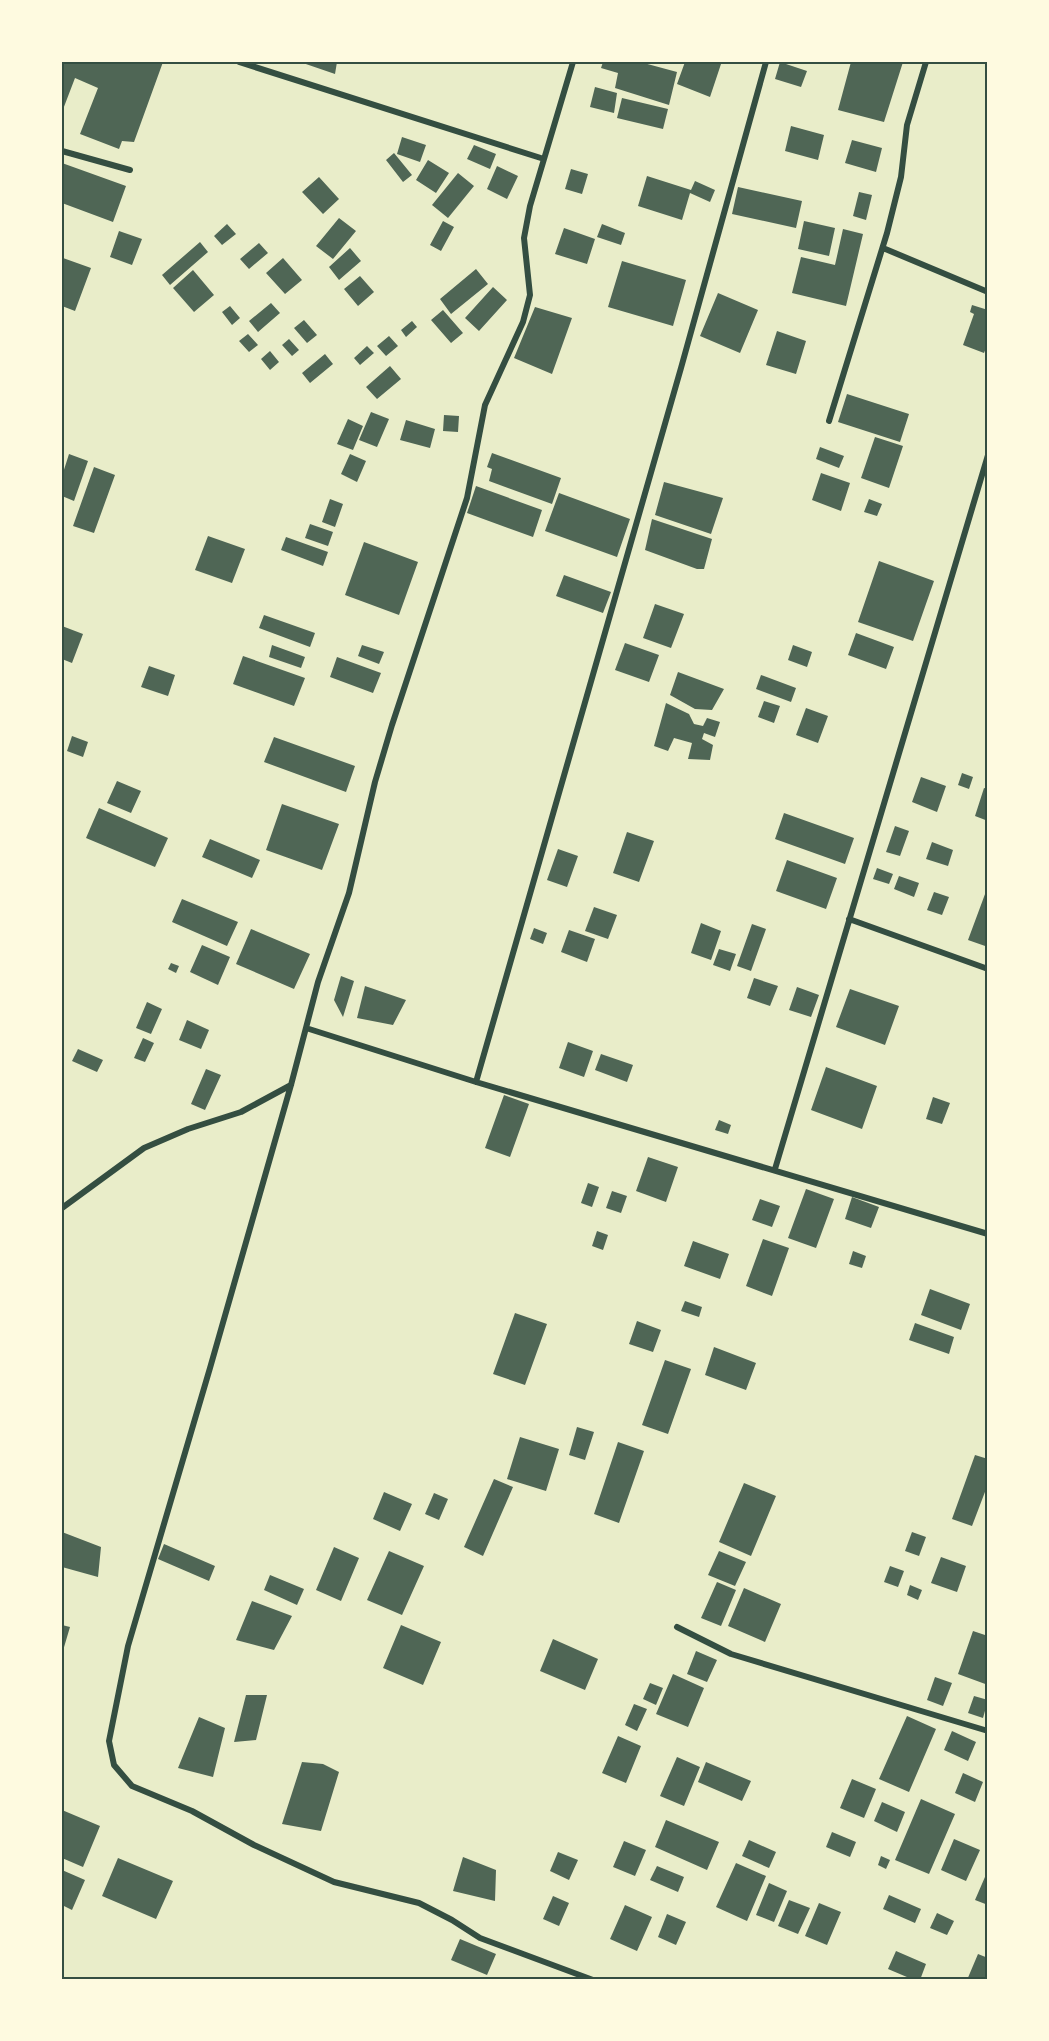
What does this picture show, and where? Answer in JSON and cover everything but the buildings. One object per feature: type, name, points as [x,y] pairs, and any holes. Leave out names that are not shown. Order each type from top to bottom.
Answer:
[{"type":"street","points":[[239,62],[544,159]]},
{"type":"street","points":[[573,62],[530,206],[524,238],[530,295],[528,304],[523,322],[485,405],[467,498],[375,782],[349,893],[318,982],[291,1085],[128,1646],[109,1741],[114,1765],[132,1786],[192,1811],[254,1845],[334,1882],[419,1903],[480,1938],[593,1980]]},
{"type":"street","points":[[476,1082],[681,368],[766,62]]},
{"type":"street","points":[[829,421],[883,248],[902,177],[907,124],[926,62]]},
{"type":"street","points":[[62,150],[130,170]]},
{"type":"street","points":[[883,248],[987,292]]},
{"type":"street","points":[[775,1169],[987,455]]},
{"type":"street","points":[[849,919],[987,969]]},
{"type":"street","points":[[306,1028],[476,1082],[775,1169],[987,1234]]},
{"type":"street","points":[[62,1208],[144,1148],[188,1129],[241,1112],[291,1085]]},
{"type":"street","points":[[677,1627],[730,1654],[987,1731]]}]
